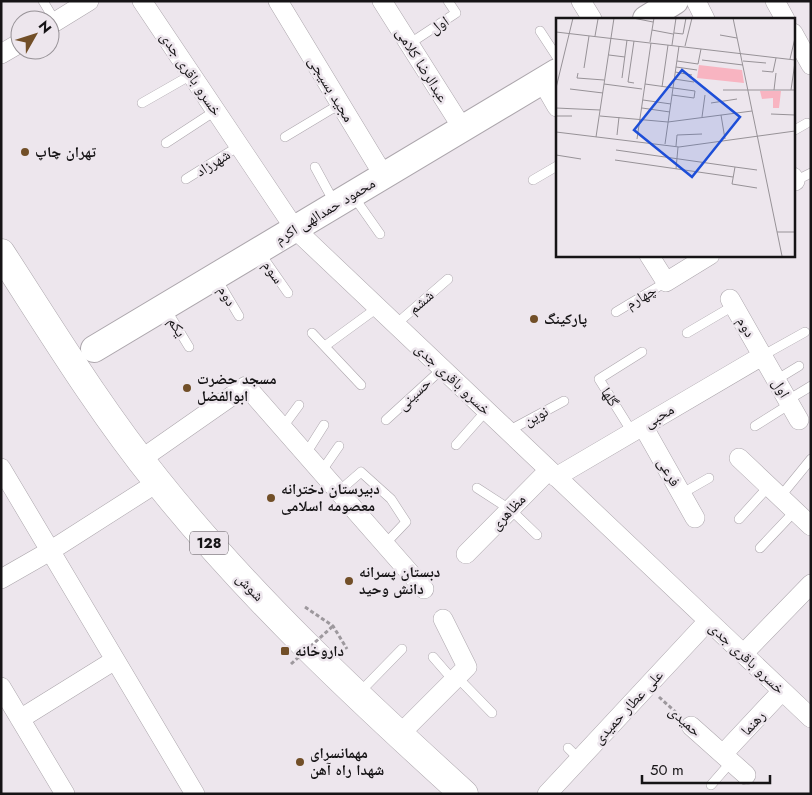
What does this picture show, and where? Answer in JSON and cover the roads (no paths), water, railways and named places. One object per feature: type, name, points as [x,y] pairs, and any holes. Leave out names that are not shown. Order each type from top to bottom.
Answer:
[{"type":"main road","name":"شوش","points":[[1,253],[71,364],[158,482],[250,588],[357,696],[464,794]]},
{"type":"street","points":[[60,19],[89,1]]},
{"type":"street","name":"خسرو باقری جدی","points":[[142,1],[294,229],[811,718]]},
{"type":"street","name":"مجید بسیجی","points":[[278,1],[384,176]]},
{"type":"street","name":"عبدالرضا کلامی","points":[[382,1],[463,129]]},
{"type":"street","points":[[648,18],[675,1]]},
{"type":"street","points":[[696,1],[704,18]]},
{"type":"street","points":[[775,1],[784,18]]},
{"type":"street","points":[[794,36],[811,65]]},
{"type":"street","points":[[549,77],[556,103]]},
{"type":"street","name":"محمود حمدالهی اکرم","points":[[94,350],[549,77]]},
{"type":"street","points":[[650,256],[666,282],[708,256]]},
{"type":"street","name":"دوم","points":[[732,302],[762,356]]},
{"type":"street","name":"اول","points":[[762,356],[792,408]]},
{"type":"street","name":"محبی","points":[[552,473],[637,429],[762,356]]},
{"type":"street","points":[[140,460],[246,386],[424,589]]},
{"type":"street","name":"فرعی","points":[[637,429],[695,518]]},
{"type":"street","points":[[739,458],[811,526]]},
{"type":"street","points":[[1,468],[195,794]]},
{"type":"street","name":"مظاهری","points":[[466,554],[552,473]]},
{"type":"street","points":[[1,579],[158,482]]},
{"type":"street","points":[[743,654],[811,584]]},
{"type":"street","points":[[399,735],[459,675],[443,618]]},
{"type":"street","name":"علی عطار حمیدی","points":[[547,794],[574,754],[647,686],[708,621]]},
{"type":"street","points":[[20,719],[115,660]]},
{"type":"street","points":[[1,687],[65,794]]},
{"type":"street","name":"رهنما","points":[[727,758],[782,691]]},
{"type":"street","name":"حمیدی","points":[[691,726],[746,775]]},
{"type":"lane","name":"اول","points":[[410,44],[456,13],[448,1]]},
{"type":"lane","points":[[540,31],[556,55]]},
{"type":"lane","points":[[142,103],[191,75]]},
{"type":"lane","points":[[285,137],[340,104]]},
{"type":"lane","points":[[166,143],[216,111]]},
{"type":"lane","points":[[794,130],[807,123]]},
{"type":"lane","name":"شهرزاد","points":[[186,179],[239,146]]},
{"type":"lane","points":[[315,166],[344,200],[380,234]]},
{"type":"lane","points":[[533,180],[556,167]]},
{"type":"lane","name":"سوم","points":[[259,251],[288,293]]},
{"type":"lane","name":"دوم","points":[[216,276],[239,316]]},
{"type":"lane","name":"ششم","points":[[395,325],[448,279]]},
{"type":"lane","name":"چهارم","points":[[616,312],[666,282]]},
{"type":"lane","points":[[687,333],[732,302]]},
{"type":"lane","name":"یکم","points":[[165,307],[189,347]]},
{"type":"lane","points":[[325,346],[377,308]]},
{"type":"lane","points":[[762,356],[805,332]]},
{"type":"lane","points":[[312,333],[361,385]]},
{"type":"lane","name":"گلها","points":[[637,429],[599,379],[642,352]]},
{"type":"lane","points":[[776,380],[799,366]]},
{"type":"lane","name":"حسینی","points":[[386,420],[442,369]]},
{"type":"lane","points":[[755,426],[792,408],[811,386]]},
{"type":"lane","name":"نوین","points":[[507,431],[564,401]]},
{"type":"lane","points":[[282,428],[299,405]]},
{"type":"lane","points":[[456,445],[486,411]]},
{"type":"lane","points":[[305,455],[324,425]]},
{"type":"lane","points":[[320,472],[339,446]]},
{"type":"lane","points":[[739,519],[811,459]]},
{"type":"lane","points":[[338,492],[361,472],[391,499],[406,522],[385,544]]},
{"type":"lane","points":[[681,494],[709,478]]},
{"type":"lane","points":[[477,488],[511,510],[537,535]]},
{"type":"lane","points":[[760,548],[795,511]]},
{"type":"lane","points":[[357,696],[402,649]]},
{"type":"lane","points":[[433,657],[459,675],[492,713]]},
{"type":"lane","points":[[711,785],[727,758]]},
{"type":"place","name":"تهران چاپ","points":[[25,152]]},
{"type":"place","name":"پارکینگ","points":[[534,319]]},
{"type":"place","name":"مسجد حضرت ابوالفضل","points":[[187,388]]},
{"type":"place","name":"دبیرستان دخترانه معصومه اسلامی","points":[[271,498]]},
{"type":"place","name":"دبستان پسرانه دانش وحید","points":[[349,581]]},
{"type":"place","name":"داروخانه","points":[[285,651]]},
{"type":"place","name":"مهمانسرای شهدا راه آهن","points":[[300,762]]}]
